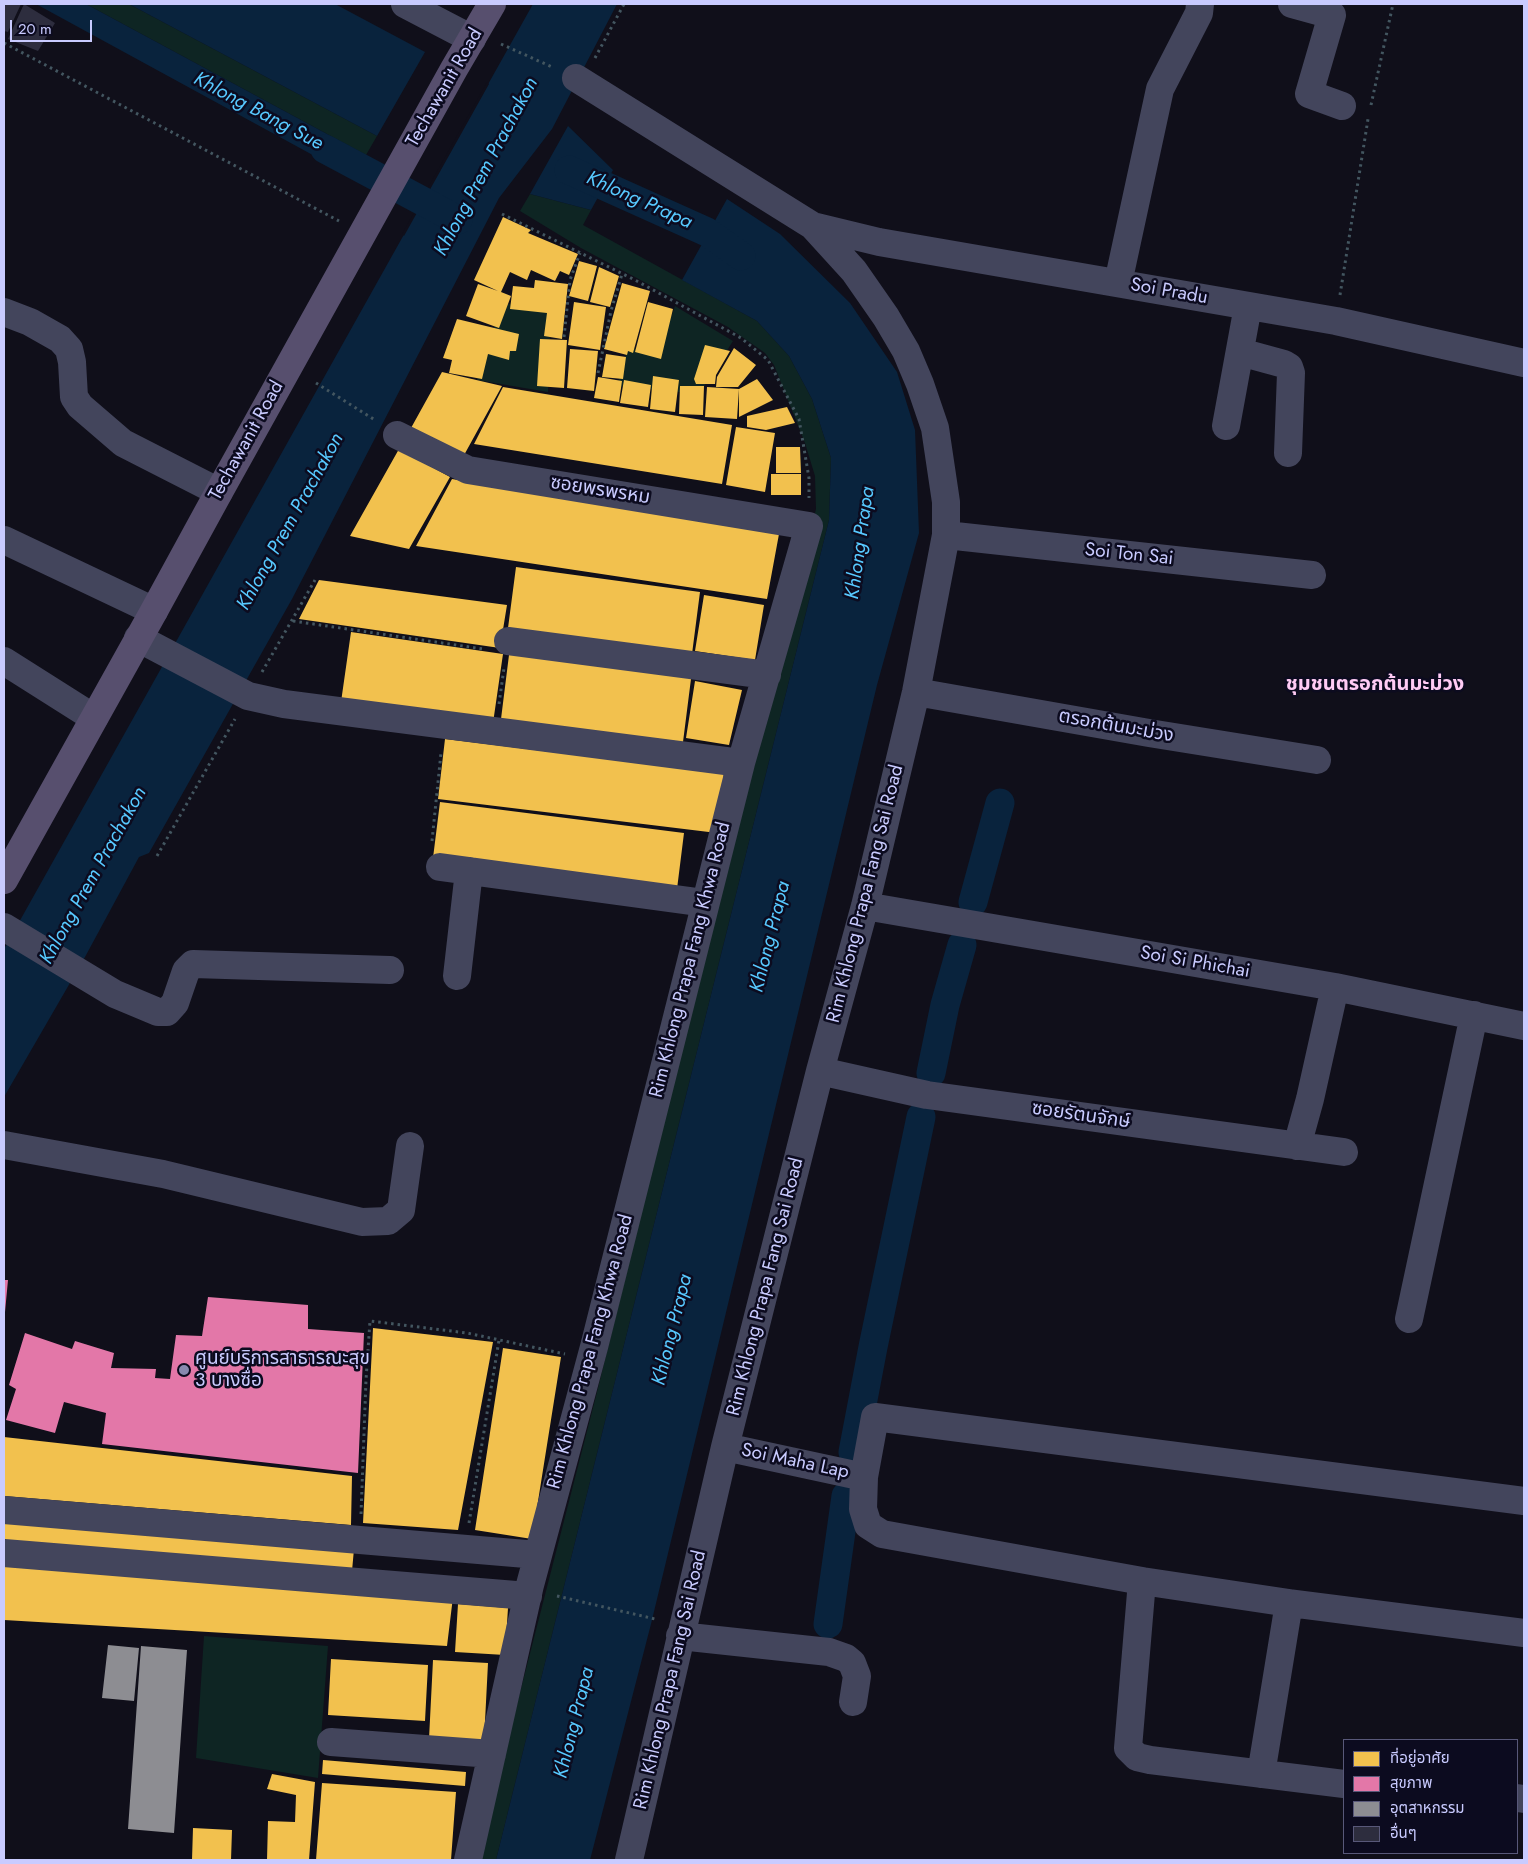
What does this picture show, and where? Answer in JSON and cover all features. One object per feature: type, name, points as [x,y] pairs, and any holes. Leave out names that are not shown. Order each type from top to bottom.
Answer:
[{"type":"main road","name":"Techawanit Road","points":[[4,877],[492,4]]},
{"type":"street","points":[[406,4],[472,39]]},
{"type":"street","points":[[1118,283],[1160,89],[1199,13],[1200,4]]},
{"type":"street","points":[[1292,4],[1332,15],[1309,94],[1342,106]]},
{"type":"street","name":"Rim Khlong Prapa Fang Sai Road","points":[[579,80],[813,226],[854,271],[886,317],[906,351],[920,384],[935,428],[946,502],[946,535],[916,692],[865,906],[820,1071],[725,1447],[629,1860]]},
{"type":"street","name":"Soi Pradu","points":[[813,226],[878,242],[1336,321],[1524,363]]},
{"type":"street","points":[[1226,426],[1248,306]]},
{"type":"street","points":[[4,312],[30,322],[60,339],[69,349],[72,362],[74,397],[80,406],[123,443],[218,492]]},
{"type":"street","points":[[1240,352],[1284,364],[1290,370],[1288,453]]},
{"type":"street","name":"ซอยพรพรหม","points":[[387,428],[468,470],[809,526]]},
{"type":"street","name":"Rim Khlong Prapa Fang Khwa Road","points":[[468,1860],[538,1555],[590,1360],[741,764],[809,526]]},
{"type":"street","name":"Soi Ton Sai","points":[[946,535],[1312,575]]},
{"type":"street","points":[[4,540],[154,611]]},
{"type":"street","points":[[138,638],[244,694],[284,704],[741,764]]},
{"type":"street","points":[[507,646],[767,674]]},
{"type":"street","points":[[4,661],[94,718]]},
{"type":"street","name":"ตรอกต้นมะม่วง","points":[[916,692],[1317,760]]},
{"type":"street","points":[[436,856],[469,871],[705,904]]},
{"type":"street","points":[[458,976],[469,871]]},
{"type":"street","name":"Soi Si Phichai","points":[[865,906],[1335,988],[1524,1026]]},
{"type":"street","points":[[7,929],[115,994],[158,1012],[167,1012],[175,1003],[186,972],[193,964],[390,970]]},
{"type":"street","points":[[1297,1146],[1310,1099],[1335,988]]},
{"type":"street","points":[[1408,1319],[1474,1015]]},
{"type":"street","name":"ซอยรัตนจักษ์","points":[[820,1071],[927,1095],[1344,1152]]},
{"type":"street","points":[[4,1145],[163,1174],[362,1222],[388,1221],[401,1210],[410,1146]]},
{"type":"street","points":[[1524,1501],[875,1417],[864,1477],[863,1509],[868,1524],[882,1534],[1142,1581],[1289,1603],[1524,1633]]},
{"type":"street","name":"Soi Maha Lap","points":[[725,1447],[864,1477]]},
{"type":"street","points":[[4,1510],[538,1555]]},
{"type":"street","points":[[4,1553],[528,1596]]},
{"type":"street","points":[[1142,1581],[1128,1748],[1137,1757],[1150,1760],[1343,1784]]},
{"type":"street","points":[[1261,1774],[1289,1603]]},
{"type":"street","points":[[680,1636],[829,1652],[846,1658],[852,1664],[858,1676],[854,1702]]},
{"type":"street","points":[[331,1742],[492,1754]]},
{"type":"path","points":[[507,47],[579,80],[624,4]]},
{"type":"path","points":[[1336,321],[1367,120],[1393,4]]},
{"type":"path","points":[[4,43],[338,221]]},
{"type":"path","points":[[502,214],[622,274],[741,338],[768,360],[799,419],[809,478],[809,526]]},
{"type":"path","points":[[564,337],[570,280],[580,253]]},
{"type":"path","points":[[598,373],[611,311],[622,274]]},
{"type":"path","points":[[316,383],[387,428]]},
{"type":"path","points":[[292,621],[507,646],[495,732]]},
{"type":"path","points":[[436,856],[443,725]]},
{"type":"path","points":[[360,1540],[370,1321],[467,1333],[590,1360]]},
{"type":"path","points":[[465,1548],[499,1340]]},
{"type":"path","points":[[557,1596],[655,1619]]},
{"type":"green space","points":[[86,4],[129,4],[377,136],[366,155]]},
{"type":"green space","points":[[530,194],[591,210],[583,225],[757,321],[789,356],[812,399],[831,458],[829,520],[496,1860],[477,1860],[595,1400],[816,509],[815,476],[805,443],[774,365],[765,353],[728,327],[581,248],[520,211]]},
{"type":"green space","points":[[502,303],[551,309],[548,392],[477,380]]},
{"type":"green space","points":[[675,306],[733,341],[699,394],[617,386],[628,347],[658,354]]},
{"type":"green space","points":[[204,1636],[328,1646],[318,1778],[196,1758]]},
{"type":"water","name":"Khlong Bang Sue","points":[[36,4],[86,4],[366,155],[353,177]]},
{"type":"water","points":[[129,4],[335,4],[425,52],[377,136]]},
{"type":"water","name":"Khlong Prem Prachakon","points":[[533,4],[617,4],[552,129],[499,198],[292,599],[149,853],[139,857],[85,957],[4,1097],[4,949]]},
{"type":"water","points":[[568,126],[613,170],[591,210],[530,194]]},
{"type":"water","points":[[727,199],[780,234],[850,303],[897,372],[915,430],[919,533],[877,685],[651,1624],[590,1860],[496,1860],[829,520],[831,458],[812,399],[789,356],[757,321],[682,280]]},
{"type":"pier","points":[[487,82],[489,84],[404,236],[402,234]]},
{"type":"building: ที่อยู่อาศัย","points":[[503,217],[531,230],[528,233],[578,254],[569,275],[560,271],[555,281],[531,270],[527,280],[510,272],[501,292],[511,296],[499,328],[466,316],[478,284],[498,291],[474,280]]},
{"type":"building: ที่อยู่อาศัย","points":[[579,261],[597,266],[588,301],[569,296]]},
{"type":"building: ที่อยู่อาศัย","points":[[599,267],[619,276],[610,307],[590,302]]},
{"type":"building: ที่อยู่อาศัย","points":[[535,280],[568,284],[562,339],[544,336],[547,313],[510,309],[513,286],[534,288]]},
{"type":"building: ที่อยู่อาศัย","points":[[622,283],[650,291],[633,353],[628,351],[627,355],[604,349]]},
{"type":"building: ที่อยู่อาศัย","points":[[574,302],[606,307],[600,350],[568,345]]},
{"type":"building: ที่อยู่อาศัย","points":[[648,302],[673,309],[661,359],[635,352]]},
{"type":"building: ที่อยู่อาศัย","points":[[457,319],[519,334],[516,351],[510,351],[509,360],[488,354],[482,379],[449,373],[452,360],[443,358]]},
{"type":"building: ที่อยู่อาศัย","points":[[540,339],[567,340],[564,388],[537,386]]},
{"type":"building: ที่อยู่อาศัย","points":[[705,345],[730,351],[716,375],[715,384],[696,384],[694,379]]},
{"type":"building: ที่อยู่อาศัย","points":[[734,348],[756,365],[738,387],[716,387],[717,377]]},
{"type":"building: ที่อยู่อาศัย","points":[[570,349],[598,351],[594,391],[567,388]]},
{"type":"building: ที่อยู่อาศัย","points":[[606,354],[626,357],[623,379],[602,377]]},
{"type":"building: ที่อยู่อาศัย","points":[[442,372],[502,386],[463,457],[411,428]]},
{"type":"building: ที่อยู่อาศัย","points":[[653,376],[679,380],[675,412],[650,409]]},
{"type":"building: ที่อยู่อาศัย","points":[[598,377],[622,381],[619,402],[594,398]]},
{"type":"building: ที่อยู่อาศัย","points":[[757,379],[773,400],[739,417],[739,389]]},
{"type":"building: ที่อยู่อาศัย","points":[[624,380],[651,385],[648,407],[620,403]]},
{"type":"building: ที่อยู่อาศัย","points":[[680,386],[704,386],[703,415],[679,414]]},
{"type":"building: ที่อยู่อาศัย","points":[[503,387],[732,425],[722,484],[474,444]]},
{"type":"building: ที่อยู่อาศัย","points":[[707,387],[739,389],[737,419],[705,417]]},
{"type":"building: ที่อยู่อาศัย","points":[[787,407],[795,423],[766,430],[747,427],[747,416]]},
{"type":"building: ที่อยู่อาศัย","points":[[736,427],[775,433],[765,492],[726,485]]},
{"type":"building: ที่อยู่อาศัย","points":[[776,447],[800,447],[801,473],[776,473]]},
{"type":"building: ที่อยู่อาศัย","points":[[399,449],[450,477],[409,549],[350,536]]},
{"type":"building: ที่อยู่อาศัย","points":[[771,474],[801,474],[801,495],[771,495]]},
{"type":"building: ที่อยู่อาศัย","points":[[452,479],[779,534],[767,599],[416,546]]},
{"type":"building: ที่อยู่อาศัย","points":[[516,567],[700,592],[692,654],[508,628]]},
{"type":"building: ที่อยู่อาศัย","points":[[319,580],[507,605],[500,648],[299,619]]},
{"type":"building: ที่อยู่อาศัย","points":[[704,595],[764,605],[755,660],[695,651]]},
{"type":"building: ที่อยู่อาศัย","points":[[351,632],[503,654],[493,723],[341,702]]},
{"type":"building: ที่อยู่อาศัย","points":[[510,647],[692,671],[683,742],[501,719]]},
{"type":"building: ที่อยู่อาศัย","points":[[695,681],[742,690],[729,745],[686,738]]},
{"type":"building: ที่อยู่อาศัย","points":[[445,739],[724,773],[717,833],[438,799]]},
{"type":"building: ที่อยู่อาศัย","points":[[440,802],[684,833],[677,889],[433,858]]},
{"type":"building: ที่อยู่อาศัย","points":[[373,1328],[493,1342],[458,1530],[363,1523]]},
{"type":"building: ที่อยู่อาศัย","points":[[503,1348],[561,1357],[532,1539],[475,1530]]},
{"type":"building: ที่อยู่อาศัย","points":[[4,1437],[352,1476],[351,1525],[4,1496]]},
{"type":"building: ที่อยู่อาศัย","points":[[4,1519],[354,1549],[352,1571],[4,1542]]},
{"type":"building: ที่อยู่อาศัย","points":[[4,1562],[453,1597],[447,1646],[4,1620]]},
{"type":"building: ที่อยู่อาศัย","points":[[458,1604],[508,1608],[505,1655],[455,1652]]},
{"type":"building: ที่อยู่อาศัย","points":[[331,1659],[428,1665],[425,1721],[328,1715]]},
{"type":"building: ที่อยู่อาศัย","points":[[433,1660],[488,1663],[484,1741],[429,1739]]},
{"type":"building: ที่อยู่อาศัย","points":[[323,1760],[466,1772],[465,1786],[322,1774]]},
{"type":"building: ที่อยู่อาศัย","points":[[272,1774],[315,1782],[309,1860],[267,1860],[268,1821],[295,1822],[296,1795],[267,1789]]},
{"type":"building: ที่อยู่อาศัย","points":[[322,1783],[456,1792],[451,1860],[316,1860]]},
{"type":"building: ที่อยู่อาศัย","points":[[193,1828],[232,1830],[231,1860],[192,1860]]},
{"type":"building: สุขภาพ","points":[[4,1280],[8,1280],[5,1312],[4,1311]]},
{"type":"building: สุขภาพ","name":"ศูนย์บริการสาธารณะสุข 3 บางซื่อ","points":[[208,1297],[308,1305],[308,1329],[364,1333],[358,1473],[102,1444],[106,1413],[64,1402],[55,1433],[6,1420],[16,1389],[9,1385],[25,1333],[72,1349],[75,1341],[114,1353],[111,1368],[156,1369],[155,1378],[170,1379],[176,1335],[202,1336]]},
{"type":"building: อุตสาหกรรม","points":[[108,1645],[139,1648],[134,1701],[102,1698]]},
{"type":"building: อุตสาหกรรม","points":[[141,1646],[187,1650],[174,1833],[128,1829]]},
{"type":"building: อื่นๆ","points":[[4,4],[21,4],[8,32],[4,31]]},
{"type":"building: อื่นๆ","points":[[24,4],[55,23],[38,51],[8,39]]},
{"type":"waterway","name":"Khlong Bang Sue","points":[[325,149],[458,220]]},
{"type":"waterway","name":"Khlong Prapa","points":[[569,170],[707,232],[741,256]]},
{"type":"waterway","points":[[973,902],[1000,803]]},
{"type":"waterway","points":[[931,1073],[945,1005],[962,945]]},
{"type":"waterway","points":[[853,1452],[921,1117]]},
{"type":"waterway","points":[[828,1624],[846,1496]]},
{"type":"place","name":"ศูนย์บริการสาธารณะสุข 3 บางซื่อ","points":[[184,1370]]},
{"type":"district","name":"ชุมชนตรอกต้นมะม่วง","points":[[1375,685]]}]
